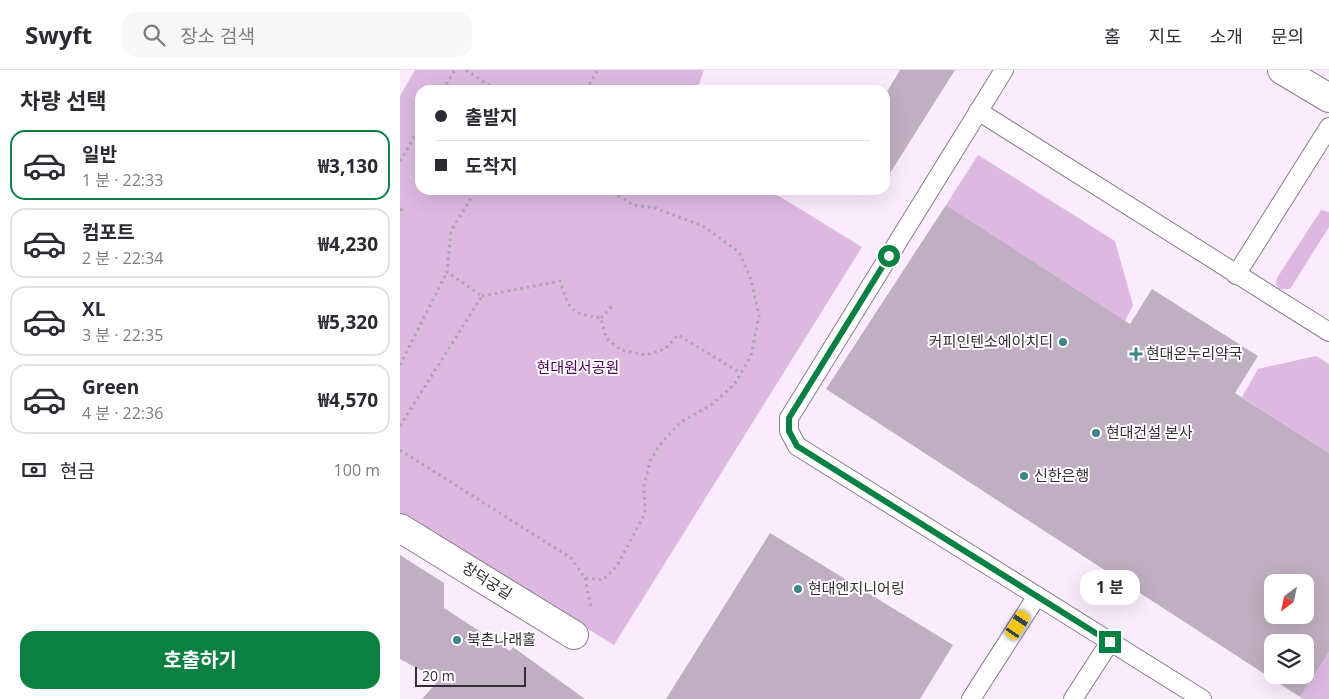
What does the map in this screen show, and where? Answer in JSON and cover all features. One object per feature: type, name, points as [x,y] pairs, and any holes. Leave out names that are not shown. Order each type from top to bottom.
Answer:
[{"type":"street","points":[[1282,70],[1329,98]]},
{"type":"street","name":"창덕궁길","points":[[400,528],[574,635]]},
{"type":"lane","points":[[1004,70],[789,418],[789,431],[797,446],[1110,642],[1180,693],[1202,699]]},
{"type":"lane","points":[[978,111],[1329,332]]},
{"type":"lane","points":[[1236,275],[1329,127]]},
{"type":"lane","points":[[971,699],[1038,596]]},
{"type":"lane","points":[[1073,699],[1110,642]]},
{"type":"path","points":[[446,85],[455,70]]},
{"type":"path","points":[[466,70],[488,85]]},
{"type":"path","points":[[589,85],[598,70]]},
{"type":"path","points":[[400,161],[415,136]]},
{"type":"path","points":[[400,365],[447,272],[451,231],[473,195]]},
{"type":"path","points":[[400,450],[571,558],[584,578],[603,580],[617,566],[645,513],[644,486],[650,461],[662,442],[681,422],[711,405],[734,385],[751,356],[759,315],[751,280],[739,252],[703,226],[655,208],[634,206],[618,195]]},
{"type":"path","points":[[400,208],[402,210],[400,212]]},
{"type":"path","points":[[447,272],[482,296],[560,281],[568,304],[581,316],[600,318]]},
{"type":"path","points":[[400,426],[482,296]]},
{"type":"path","points":[[600,318],[612,306]]},
{"type":"path","points":[[600,318],[606,338],[621,350],[646,355],[666,349],[678,335],[741,373]]},
{"type":"green space","name":"현대원서공원","points":[[415,70],[704,70],[699,85],[415,85],[415,195],[777,195],[862,247],[614,645],[400,513],[400,96]]},
{"type":"green space","points":[[978,155],[1115,241],[1133,305],[1125,321],[946,205]]},
{"type":"green space","points":[[1321,210],[1329,212],[1329,227],[1290,289],[1279,289],[1276,284],[1277,278]]},
{"type":"green space","points":[[1316,356],[1329,364],[1329,453],[1242,397],[1258,369]]},
{"type":"green space","points":[[1329,652],[1329,699],[1303,699],[1300,697],[1308,684],[1314,684],[1314,675]]},
{"type":"building","points":[[900,70],[955,70],[890,173],[890,87]]},
{"type":"building","name":"현대건설 본사","points":[[946,205],[1130,324],[1152,289],[1258,356],[1235,393],[1329,453],[1329,652],[1314,675],[1314,634],[1264,634],[1264,674],[826,389]]},
{"type":"building","name":"현대엔지니어링","points":[[770,533],[953,645],[920,699],[666,699]]},
{"type":"building","points":[[400,555],[444,583],[444,608],[510,651],[513,647],[585,699],[422,699],[439,680],[400,659]]},
{"type":"building","name":"현대건설 본사","points":[[1280,684],[1308,684],[1300,697]]},
{"type":"place","name":"커피인텐소에이치디","points":[[1063,342]]},
{"type":"place","name":"현대온누리약국","points":[[1136,354]]},
{"type":"place","name":"현대건설 본사","points":[[1096,433]]},
{"type":"place","name":"신한은행","points":[[1024,476]]},
{"type":"place","name":"현대엔지니어링","points":[[798,589]]},
{"type":"place","name":"북촌나래홀","points":[[457,640]]},
{"type":"route","points":[[889,256],[789,418],[789,431],[797,446],[1110,642]]}]
